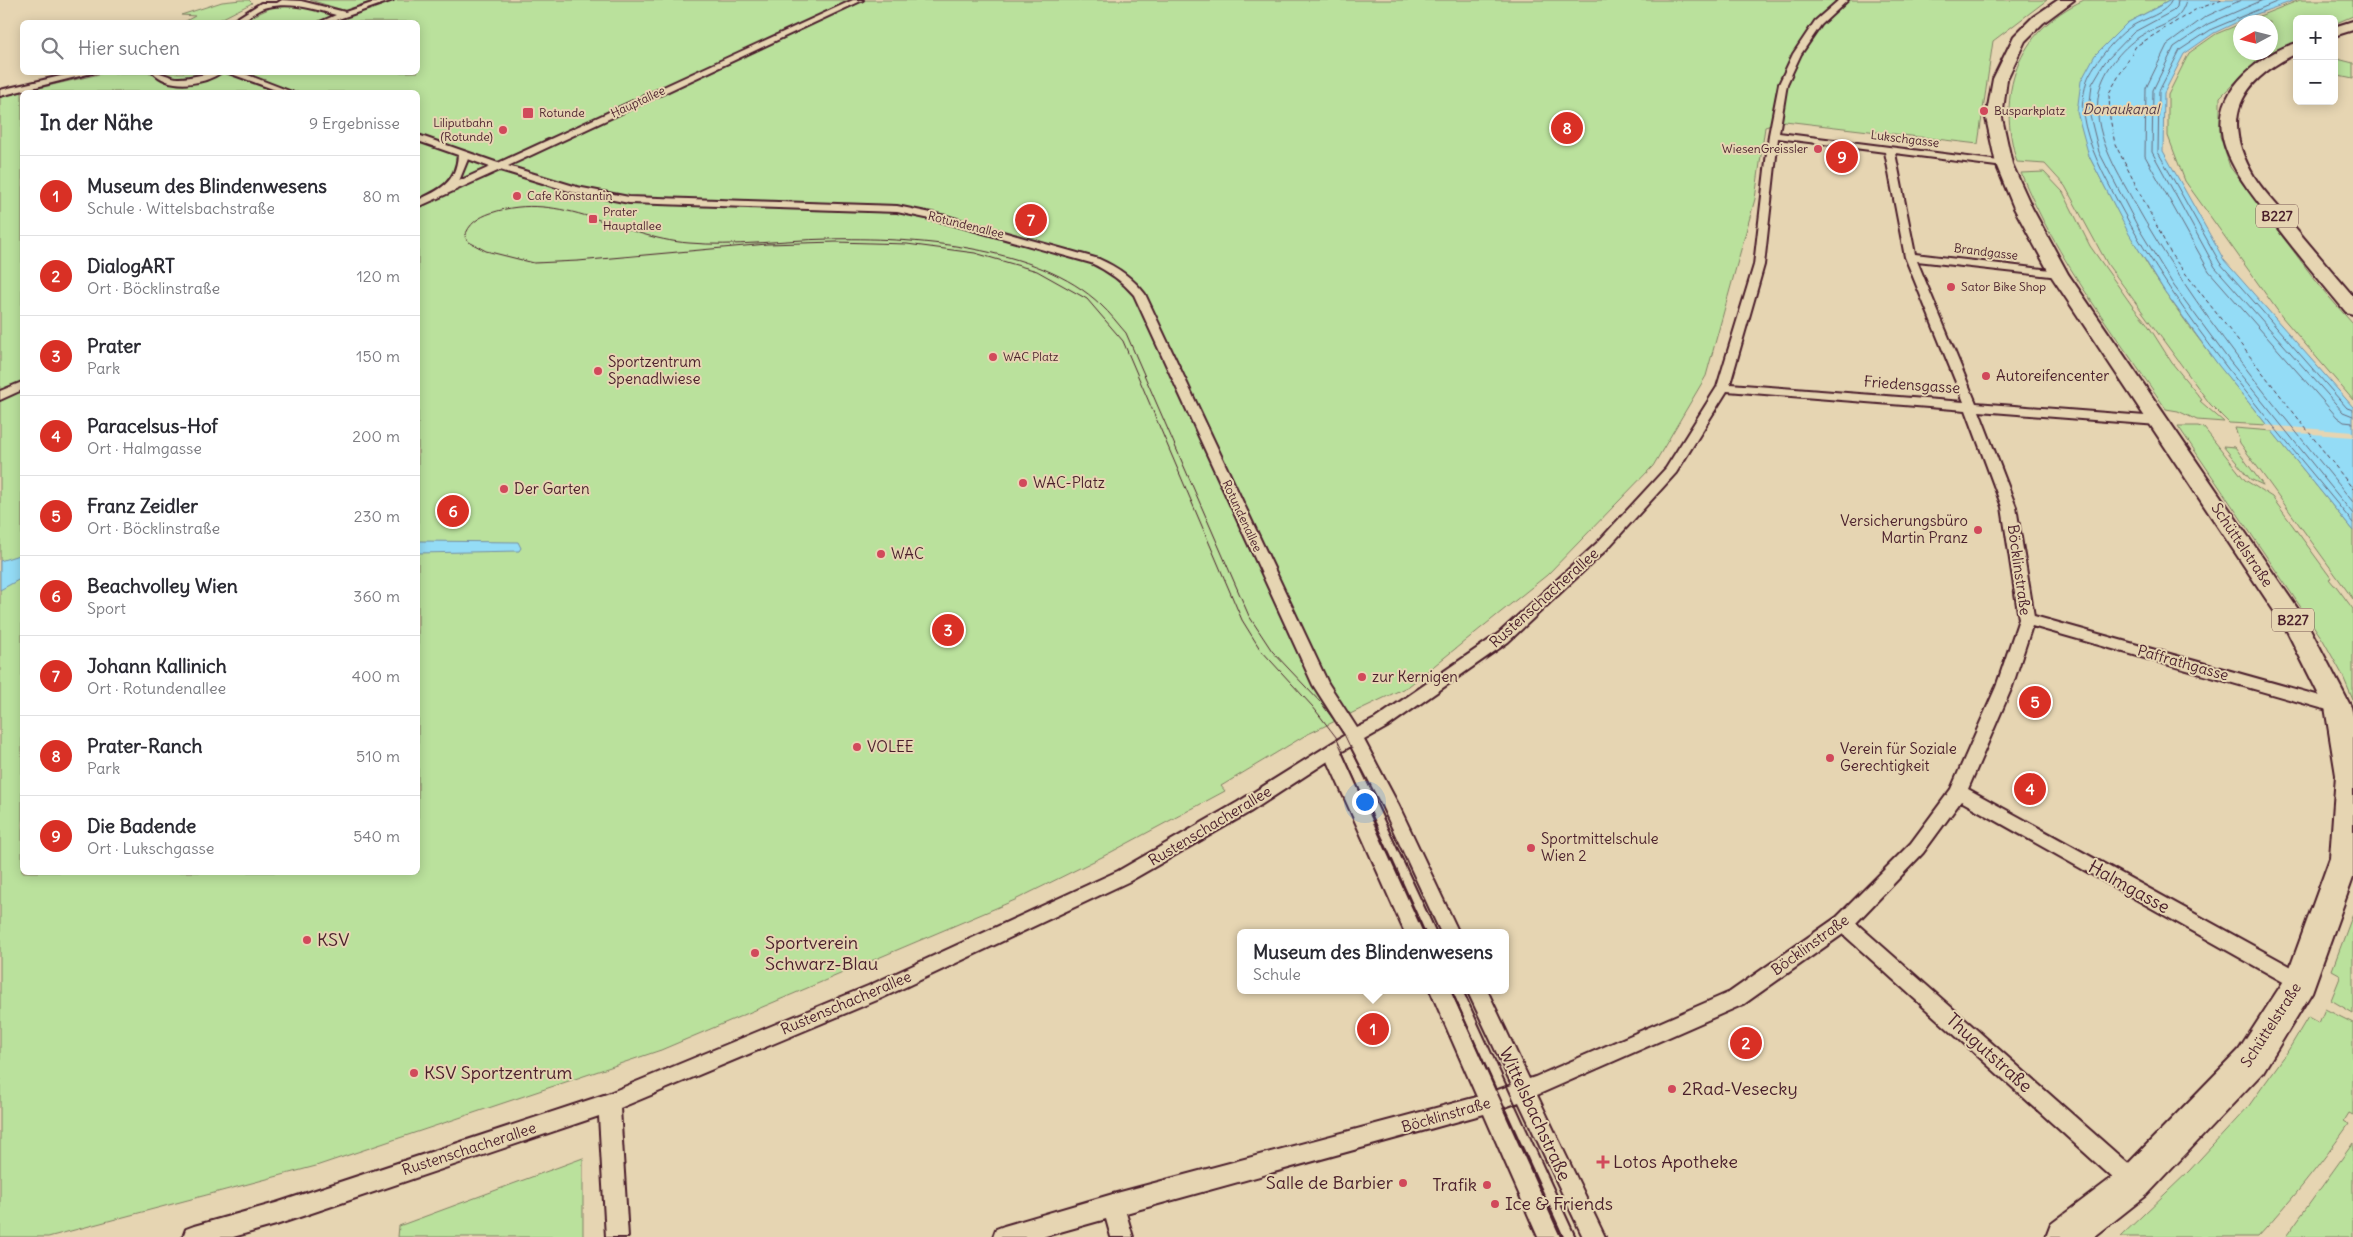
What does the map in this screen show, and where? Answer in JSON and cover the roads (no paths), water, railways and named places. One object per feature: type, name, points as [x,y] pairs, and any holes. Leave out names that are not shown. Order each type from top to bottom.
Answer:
[{"type":"main road","name":"Schüttelstraße","points":[[2064,1237],[2134,1183],[2251,1061],[2301,982],[2345,858],[2350,775],[2338,707],[2297,626],[2059,274],[2023,208],[2004,164],[1994,118],[2000,79],[2019,39],[2038,20],[2067,0]]},
{"type":"main road","points":[[2338,30],[2352,25]]},
{"type":"main road","name":"B227","points":[[2293,49],[2250,74],[2229,110],[2228,131],[2232,147],[2247,178],[2353,308]]},
{"type":"street","points":[[330,20],[389,0]]},
{"type":"street","name":"Hauptallee","points":[[420,203],[859,0]]},
{"type":"street","name":"Rustenschacherallee","points":[[194,1237],[276,1214],[609,1103],[874,992],[1090,893],[1167,852],[1252,802],[1355,736],[1381,723],[1503,638],[1602,546],[1671,470],[1723,387],[1759,265],[1774,135],[1783,84],[1798,54],[1818,23],[1844,0]]},
{"type":"street","points":[[238,20],[264,3],[287,1],[345,15]]},
{"type":"street","points":[[0,93],[79,75]]},
{"type":"street","points":[[161,75],[174,80],[197,80],[210,75]]},
{"type":"street","points":[[239,75],[282,90]]},
{"type":"street","name":"Lukschgasse","points":[[1774,135],[2004,164]]},
{"type":"street","name":"Rotundenallee","points":[[420,139],[499,166],[599,196],[629,200],[897,209],[942,218],[1030,242],[1115,269],[1126,277],[1139,294],[1321,685],[1355,736]]},
{"type":"street","name":"Böcklinstraße","points":[[1004,1237],[1524,1091],[1737,998],[1844,923],[1917,848],[1958,792],[2004,687],[2028,618],[2009,507],[1971,405],[1910,257],[1890,149]]},
{"type":"street","points":[[446,190],[458,173],[463,162],[463,154]]},
{"type":"street","name":"Brandgasse","points":[[1910,257],[2059,274]]},
{"type":"street","points":[[0,396],[20,387]]},
{"type":"street","name":"Friedensgasse","points":[[1723,387],[2158,421]]},
{"type":"street","name":"Paffrathgasse","points":[[2028,618],[2338,707]]},
{"type":"street","points":[[1355,736],[1448,929]]},
{"type":"street","points":[[1332,750],[1412,929]]},
{"type":"street","name":"Halmgasse","points":[[1958,792],[2301,982]]},
{"type":"street","name":"Thugutstraße","points":[[1844,923],[2134,1183]]},
{"type":"street","points":[[1442,994],[1549,1237]]},
{"type":"street","name":"Wittelsbachstraße","points":[[1479,994],[1594,1237]]},
{"type":"street","points":[[609,1103],[617,1237]]},
{"type":"street","points":[[1113,1205],[1122,1237]]},
{"type":"water","name":"Donaukanal","points":[[2171,0],[2296,0],[2254,15],[2233,15],[2233,24],[2214,33],[2184,54],[2164,93],[2163,151],[2224,260],[2353,407],[2353,531],[2219,366],[2165,292],[2129,234],[2089,156],[2077,112],[2081,81],[2095,55],[2127,23]]},
{"type":"water","points":[[420,541],[518,542],[521,548],[519,551],[420,553]]},
{"type":"water","points":[[20,555],[20,579],[0,590],[0,561]]},
{"type":"tram line","points":[[1364,799],[1336,737],[1313,707],[1260,649],[1242,620],[1123,341],[1087,299],[1037,271],[975,253],[907,244],[836,242],[767,244],[578,261],[534,263],[486,251],[469,242],[465,237],[466,232],[478,219],[491,213],[517,207],[542,207],[590,217],[663,239],[689,243],[724,244],[861,239],[934,243],[1009,257],[1044,269],[1075,285],[1101,305],[1126,333],[1249,616],[1272,651],[1322,704],[1344,734],[1375,799]]},
{"type":"tram line","points":[[1364,798],[1423,929]]},
{"type":"tram line","points":[[1374,798],[1435,929]]},
{"type":"tram line","points":[[1453,994],[1563,1237]]},
{"type":"tram line","points":[[1465,994],[1576,1237]]},
{"type":"place","name":"Busparkplatz","points":[[1984,111]]},
{"type":"place","name":"Rotunde","points":[[528,113]]},
{"type":"place","name":"Prater-Ranch","points":[[1567,128]]},
{"type":"place","name":"Liliputbahn (Rotunde)","points":[[503,130]]},
{"type":"place","name":"WiesenGreissler","points":[[1818,149]]},
{"type":"place","name":"Die Badende","points":[[1842,157]]},
{"type":"place","name":"Cafe Konstantin","points":[[517,196]]},
{"type":"place","name":"Prater Hauptallee","points":[[593,219]]},
{"type":"place","name":"Johann Kallinich","points":[[1031,220]]},
{"type":"place","name":"Sator Bike Shop","points":[[1951,287]]},
{"type":"place","name":"WAC Platz","points":[[993,357]]},
{"type":"place","name":"Sportzentrum Spenadlwiese","points":[[598,371]]},
{"type":"place","name":"Autoreifencenter","points":[[1986,376]]},
{"type":"place","name":"WAC-Platz","points":[[1023,483]]},
{"type":"place","name":"Der Garten","points":[[504,489]]},
{"type":"place","name":"Beachvolley Wien","points":[[453,511]]},
{"type":"place","name":"Versicherungsbüro Martin Pranz","points":[[1978,530]]},
{"type":"place","name":"WAC","points":[[881,554]]},
{"type":"place","name":"Prater","points":[[948,630]]},
{"type":"place","name":"zur Kernigen","points":[[1362,677]]},
{"type":"place","name":"Franz Zeidler","points":[[2035,702]]},
{"type":"place","name":"VOLEE","points":[[857,747]]},
{"type":"place","name":"Verein für Soziale Gerechtigkeit","points":[[1830,758]]},
{"type":"place","name":"Paracelsus-Hof","points":[[2030,789]]},
{"type":"place","name":"Sportmittelschule Wien 2","points":[[1531,848]]},
{"type":"place","name":"KSV","points":[[307,940]]},
{"type":"place","name":"Sportverein Schwarz-Blau","points":[[755,953]]},
{"type":"place","name":"Museum des Blindenwesens","points":[[1373,1029]]},
{"type":"place","name":"DialogART","points":[[1746,1043]]},
{"type":"place","name":"KSV Sportzentrum","points":[[414,1073]]},
{"type":"place","name":"2Rad-Vesecky","points":[[1672,1089]]},
{"type":"place","name":"Lotos Apotheke","points":[[1603,1162]]},
{"type":"place","name":"Salle de Barbier","points":[[1403,1183]]},
{"type":"place","name":"Trafik","points":[[1487,1185]]},
{"type":"place","name":"Ice & Friends","points":[[1495,1204]]}]
